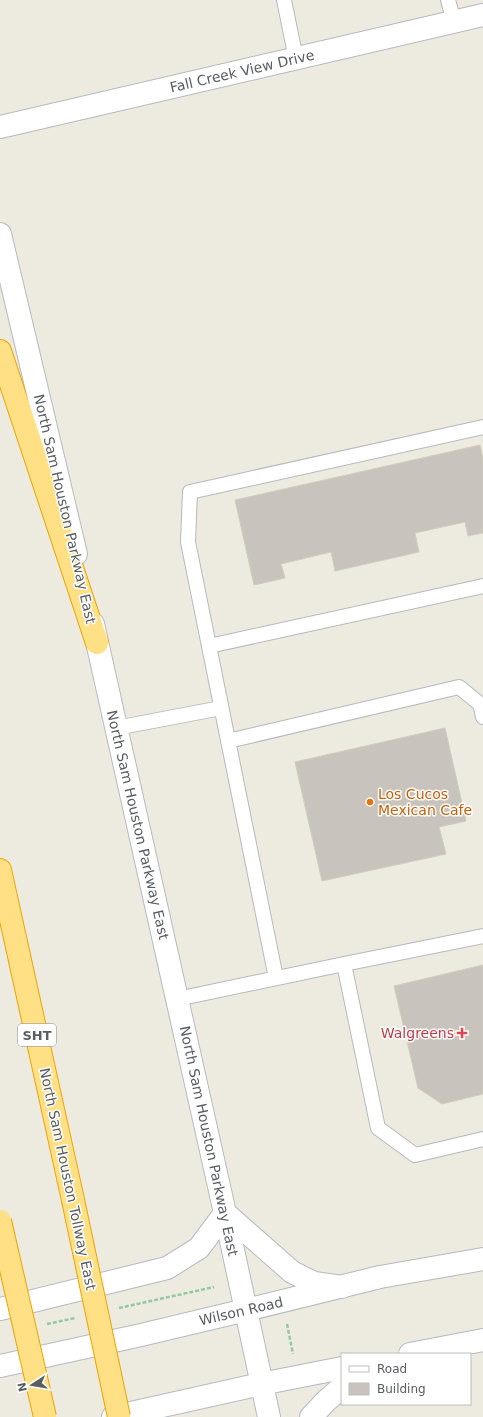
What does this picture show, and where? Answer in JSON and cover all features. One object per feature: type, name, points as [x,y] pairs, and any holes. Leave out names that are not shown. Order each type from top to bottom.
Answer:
[{"type":"highway","points":[[0,351],[98,643]]},
{"type":"highway","name":"North Sam Houston Tollway East","points":[[0,870],[119,1417]]},
{"type":"highway","points":[[0,1221],[45,1417]]},
{"type":"main road","name":"Fall Creek View Drive","points":[[0,127],[483,15]]},
{"type":"main road","name":"North Sam Houston Parkway East","points":[[0,234],[98,643],[226,1213],[269,1417]]},
{"type":"main road","points":[[0,1309],[167,1268],[199,1248],[226,1213],[292,1272],[314,1283],[342,1287]]},
{"type":"main road","name":"Wilson Road","points":[[0,1366],[141,1335],[380,1277],[483,1259]]},
{"type":"main road","points":[[415,1353],[483,1340]]},
{"type":"main road","points":[[113,1417],[261,1384],[341,1368]]},
{"type":"main road","points":[[311,1417],[326,1400],[341,1388]]},
{"type":"lane","points":[[284,0],[296,58]]},
{"type":"lane","points":[[448,0],[454,22]]},
{"type":"lane","points":[[276,978],[188,542],[190,492],[483,427]]},
{"type":"lane","points":[[209,646],[483,586]]},
{"type":"lane","points":[[228,741],[459,687],[480,704],[483,718]]},
{"type":"lane","points":[[116,728],[221,708]]},
{"type":"lane","points":[[177,999],[483,936]]},
{"type":"lane","points":[[344,964],[378,1128],[415,1155],[483,1139]]},
{"type":"path","points":[[287,1324],[294,1355]]},
{"type":"building","points":[[480,445],[483,459],[483,533],[468,536],[465,522],[415,533],[419,552],[335,571],[331,552],[281,564],[285,578],[254,585],[235,500]]},
{"type":"building","points":[[445,728],[466,821],[439,827],[446,854],[322,881],[295,762]]},
{"type":"building","name":"Walgreens","points":[[483,965],[483,1094],[442,1104],[418,1088],[394,986]]},
{"type":"place","name":"Los Cucos Mexican Cafe","points":[[370,802]]},
{"type":"place","name":"Walgreens","points":[[462,1033]]}]
